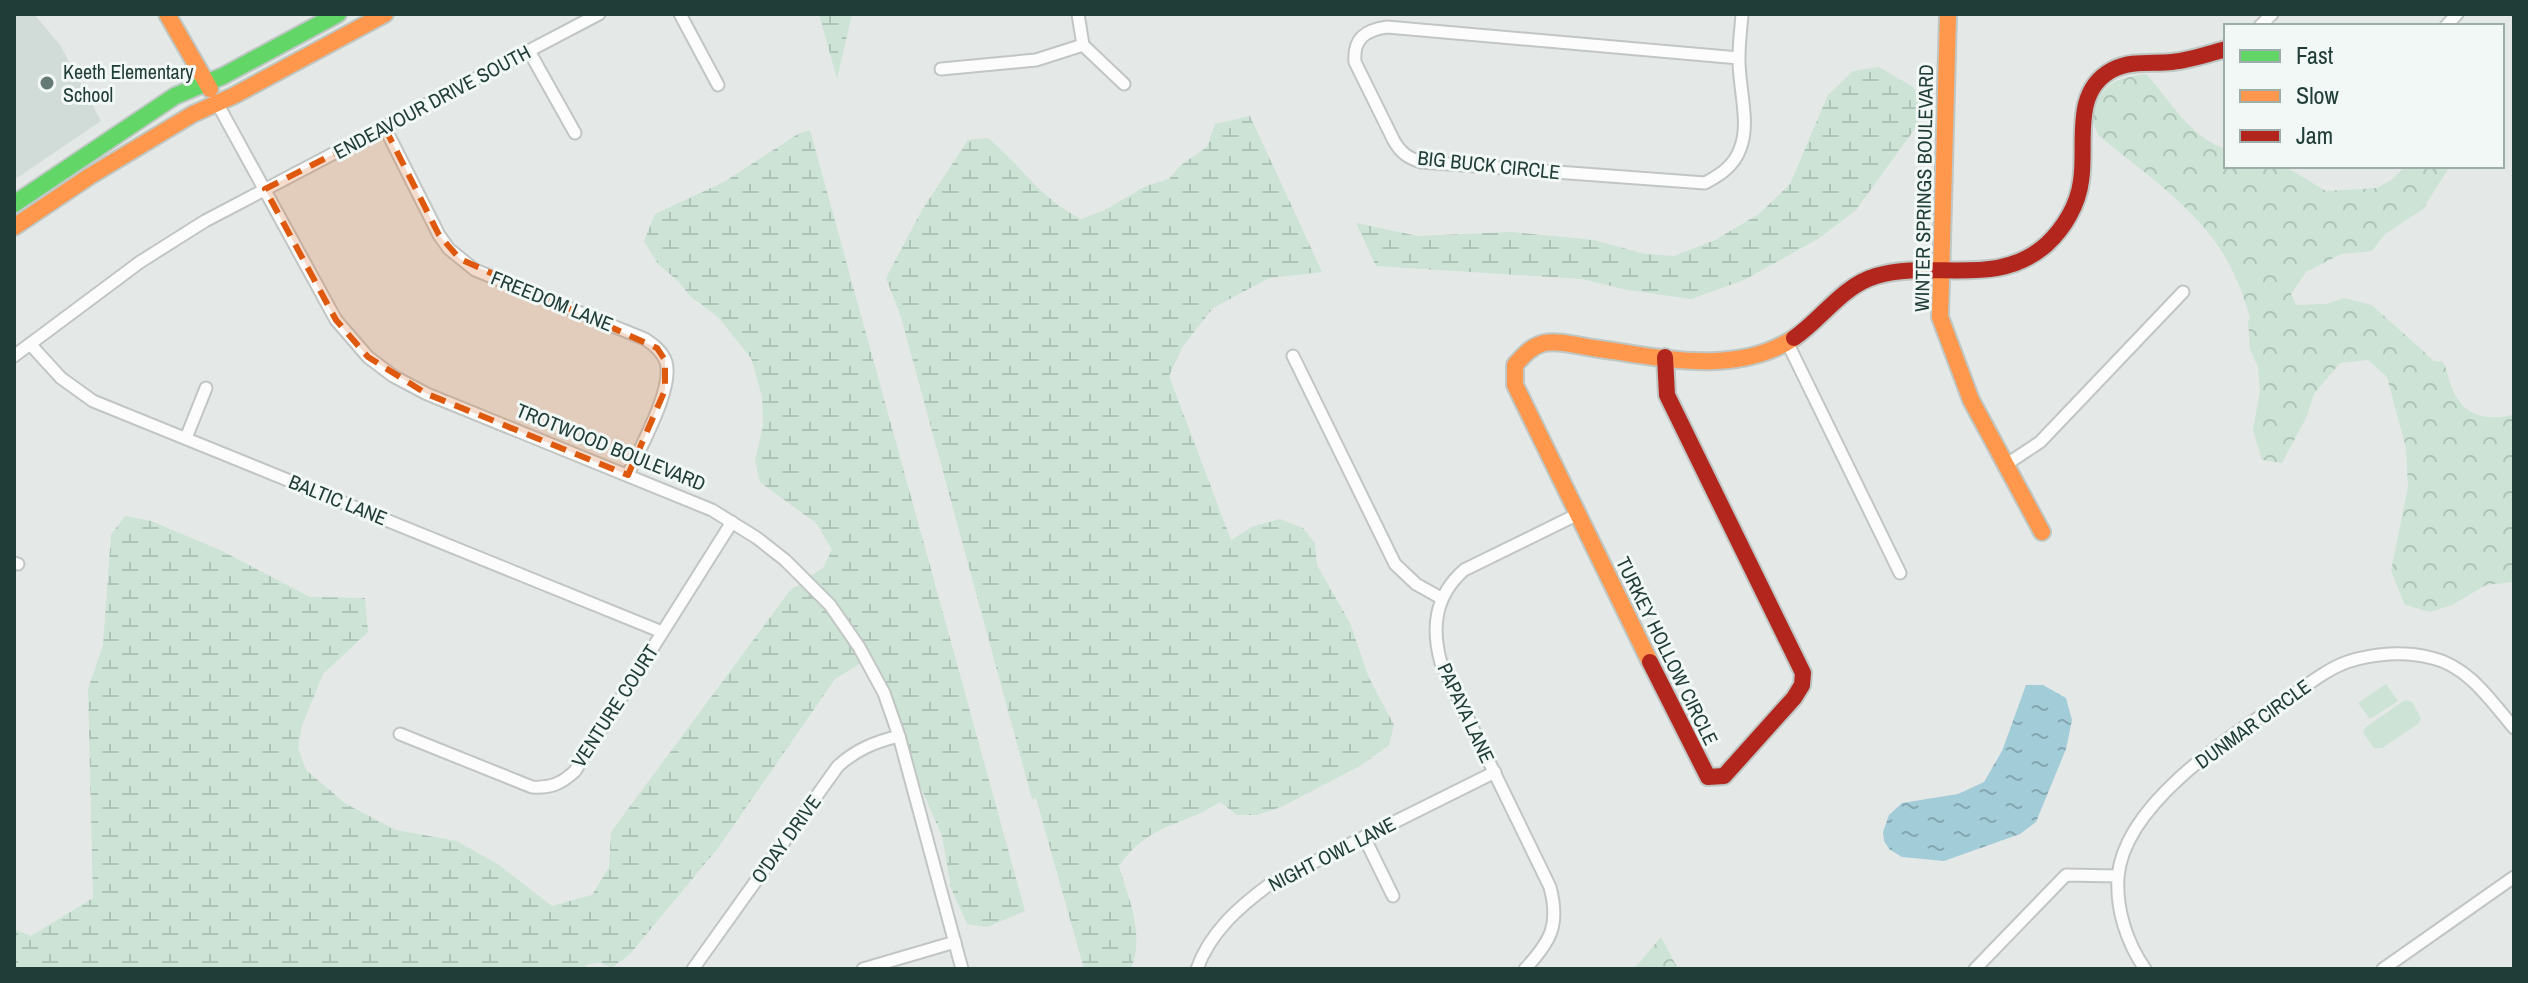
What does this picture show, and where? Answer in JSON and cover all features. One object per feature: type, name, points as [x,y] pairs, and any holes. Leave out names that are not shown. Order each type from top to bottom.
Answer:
[{"type":"street","name":"TROTWOOD BOULEVARD","points":[[167,14],[336,320],[368,357],[393,376],[427,394],[712,510],[785,560],[830,605],[859,647],[884,693],[899,736],[962,969]]},
{"type":"street","points":[[14,204],[175,96],[223,76],[338,14]]},
{"type":"street","points":[[14,227],[90,176],[193,114],[385,14]]},
{"type":"street","name":"ENDEAVOUR DRIVE SOUTH","points":[[14,356],[140,262],[205,221],[599,14]]},
{"type":"street","points":[[680,14],[718,85]]},
{"type":"street","points":[[1078,14],[1083,45],[1124,84]]},
{"type":"street","name":"BIG BUCK CIRCLE","points":[[1739,58],[1387,27],[1364,34],[1357,40],[1354,52],[1355,62],[1394,141],[1401,152],[1411,159],[1705,183],[1721,174],[1740,151],[1744,134],[1739,58],[1742,14]]},
{"type":"street","name":"WINTER SPRINGS BOULEVARD","points":[[1948,14],[1940,317],[1951,358],[2004,466],[2042,532]]},
{"type":"street","points":[[941,69],[1036,60],[1083,45]]},
{"type":"street","points":[[1665,357],[1722,361],[1745,359],[1787,342],[1856,284],[1887,273],[1940,271],[1979,274],[2025,261],[2061,229],[2079,194],[2083,112],[2092,88],[2108,72],[2129,63],[2169,62],[2224,49]]},
{"type":"street","points":[[529,51],[575,133]]},
{"type":"street","name":"FREEDOM LANE","points":[[385,128],[439,235],[460,259],[475,270],[645,339],[657,348],[665,360],[665,390],[628,475]]},
{"type":"street","points":[[78,159],[90,176]]},
{"type":"street","points":[[2004,466],[2040,442],[2183,292]]},
{"type":"street","name":"TURKEY HOLLOW CIRCLE","points":[[1548,342],[1665,357],[1667,395],[1803,673],[1802,685],[1794,698],[1724,776],[1708,777],[1703,770],[1515,385],[1515,365],[1522,354],[1548,342]]},
{"type":"street","points":[[1787,342],[1900,573]]},
{"type":"street","name":"BALTIC LANE","points":[[30,344],[61,378],[85,396],[662,632]]},
{"type":"street","points":[[1293,356],[1395,564],[1416,584],[1441,598],[1451,582],[1464,570],[1578,514]]},
{"type":"street","points":[[186,438],[206,388]]},
{"type":"street","name":"VENTURE COURT","points":[[400,734],[532,787],[550,788],[565,780],[575,771],[732,522]]},
{"type":"street","name":"PAPAYA LANE","points":[[1441,598],[1435,622],[1438,652],[1550,887],[1555,906],[1552,934],[1543,950],[1525,969]]},
{"type":"street","name":"DUNMAR CIRCLE","points":[[2145,969],[2132,949],[2123,924],[2118,876],[2137,828],[2171,785],[2242,728],[2328,671],[2348,662],[2387,654],[2440,660],[2469,677],[2514,728]]},
{"type":"street","name":"O'DAY DRIVE","points":[[693,969],[838,766],[870,744],[899,736]]},
{"type":"street","name":"NIGHT OWL LANE","points":[[1197,969],[1201,956],[1220,928],[1243,903],[1270,884],[1495,772]]},
{"type":"street","points":[[1364,837],[1393,896]]},
{"type":"street","points":[[1975,969],[2066,875],[2118,876]]},
{"type":"street","points":[[2383,969],[2514,877]]},
{"type":"street","points":[[863,969],[955,942]]},
{"type":"highlighted area","points":[[385,128],[439,235],[460,259],[657,348],[665,360],[665,390],[628,475],[427,394],[368,357],[336,320],[265,189]]},
{"type":"shaded area","name":"Keeth Elementary School","points":[[14,14],[34,14],[60,45],[101,121],[14,180]]},
{"type":"green space","points":[[819,14],[852,14],[837,79]]},
{"type":"green space","points":[[1879,67],[1913,87],[1922,103],[1919,123],[1856,210],[1818,239],[1744,280],[1691,299],[1627,290],[1582,279],[1376,266],[1356,223],[1418,236],[1511,232],[1594,240],[1645,254],[1674,256],[1715,240],[1759,214],[1790,184],[1828,95],[1853,71]]},
{"type":"green space","points":[[2146,74],[2191,127],[2224,148],[2224,168],[2287,168],[2326,191],[2377,188],[2404,168],[2449,168],[2423,209],[2384,235],[2372,251],[2341,254],[2306,272],[2291,294],[2296,305],[2327,304],[2344,298],[2372,305],[2434,361],[2443,362],[2462,405],[2484,416],[2512,415],[2514,412],[2514,582],[2486,585],[2452,605],[2430,612],[2405,605],[2391,571],[2408,487],[2406,448],[2387,377],[2368,360],[2340,363],[2314,394],[2307,416],[2282,463],[2262,460],[2253,430],[2260,391],[2258,367],[2250,349],[2250,318],[2232,270],[2212,237],[2183,205],[2098,135],[2090,114],[2106,89],[2125,78]]},
{"type":"green space","points":[[1250,116],[1322,272],[1269,278],[1213,308],[1183,346],[1169,376],[1231,540],[1254,526],[1280,519],[1303,528],[1315,543],[1317,565],[1350,623],[1369,678],[1394,725],[1389,745],[1360,766],[1281,807],[1257,815],[1237,815],[1220,802],[1142,841],[1119,866],[1136,930],[1131,969],[1084,969],[1036,798],[1032,799],[901,317],[886,278],[922,210],[968,140],[988,138],[1053,201],[1081,219],[1105,210],[1146,186],[1169,179],[1181,165],[1207,147],[1215,124]]},
{"type":"green space","points":[[810,130],[1025,911],[987,927],[967,924],[951,888],[942,836],[915,774],[904,729],[889,690],[863,643],[834,602],[810,576],[823,568],[832,550],[817,524],[760,482],[755,461],[763,425],[762,396],[751,358],[718,317],[690,296],[658,264],[644,241],[655,214],[724,182],[798,134]]},
{"type":"green space","points":[[125,516],[151,521],[220,550],[310,597],[365,598],[368,632],[323,674],[302,725],[298,748],[306,770],[346,804],[396,830],[457,841],[499,865],[552,906],[592,895],[609,867],[611,832],[791,589],[802,584],[825,609],[861,663],[835,679],[718,848],[630,954],[612,968],[600,963],[588,964],[583,969],[14,969],[14,929],[31,936],[93,898],[88,689],[103,645],[111,535]]},
{"type":"green space","points":[[2386,684],[2398,701],[2370,719],[2358,703]]},
{"type":"green space","points":[[2405,700],[2412,702],[2421,718],[2418,724],[2382,748],[2374,748],[2363,732],[2366,727]]},
{"type":"green space","points":[[1661,937],[1678,969],[1634,969]]},
{"type":"water","points":[[2026,685],[2043,685],[2066,698],[2072,720],[2066,749],[2036,822],[2020,834],[1944,861],[1902,857],[1889,849],[1883,832],[1889,815],[1902,803],[1958,794],[1984,782],[2002,751]]},
{"type":"traffic: fast","points":[[14,204],[175,96],[223,76],[338,14]]},
{"type":"traffic: slow","points":[[167,14],[210,89]]},
{"type":"traffic: slow","points":[[14,227],[90,176],[193,114],[233,96],[385,14]]},
{"type":"traffic: slow","points":[[1948,14],[1940,317],[1971,400],[2042,532]]},
{"type":"traffic: slow","points":[[1650,662],[1515,385],[1515,365],[1531,349],[1550,342],[1670,359],[1722,361],[1771,350],[1794,338]]},
{"type":"traffic: jam","points":[[1794,338],[1842,295],[1876,276],[1920,270],[1986,269],[2007,266],[2028,258],[2053,238],[2073,207],[2081,181],[2086,105],[2099,80],[2112,70],[2127,65],[2179,61],[2224,50]]},
{"type":"traffic: jam","points":[[1650,662],[1708,777],[1724,776],[1802,685],[1803,673],[1667,395],[1665,357]]},
{"type":"place","name":"Keeth Elementary School","points":[[47,83]]}]
